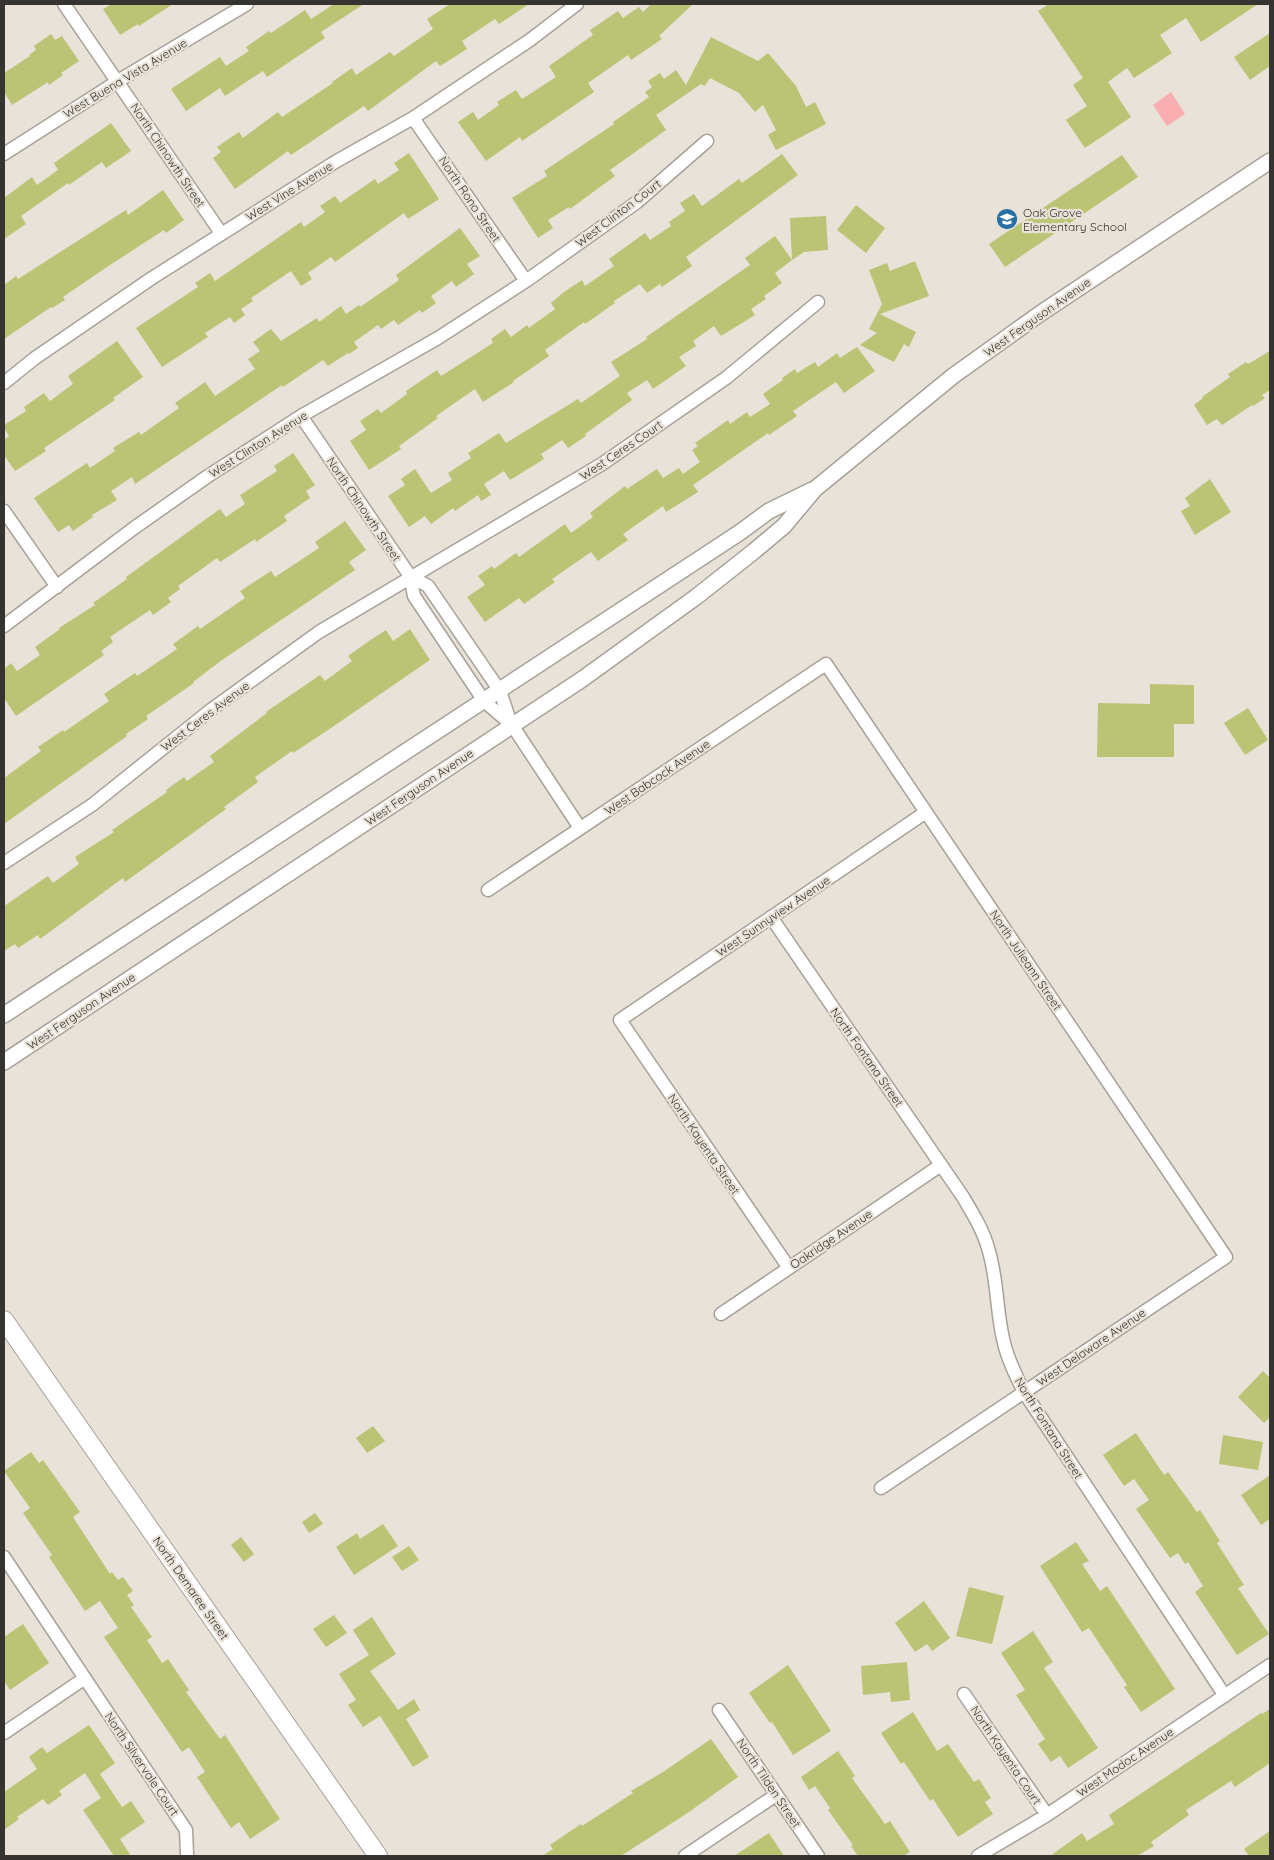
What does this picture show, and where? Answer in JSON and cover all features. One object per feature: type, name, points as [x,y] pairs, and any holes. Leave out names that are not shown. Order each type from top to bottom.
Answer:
[{"type":"main road","name":"North Demaree Street","points":[[4,1320],[378,1856]]},
{"type":"street","name":"North Chinowth Street","points":[[64,4],[221,233]]},
{"type":"street","name":"West Buena Vista Avenue","points":[[4,154],[118,81],[247,4]]},
{"type":"street","name":"West Vine Avenue","points":[[4,383],[58,342],[221,233],[335,162],[414,118],[530,40],[577,4]]},
{"type":"street","name":"North Rono Street","points":[[414,118],[526,281]]},
{"type":"street","name":"West Clinton Court","points":[[526,281],[637,202],[707,141]]},
{"type":"street","name":"West Ferguson Avenue","points":[[4,1062],[611,659],[717,581],[784,526],[815,489],[945,382],[1082,284],[1270,161]]},
{"type":"street","name":"West Clinton Avenue","points":[[4,626],[134,528],[208,476],[301,416],[438,338],[526,281]]},
{"type":"street","name":"West Ceres Court","points":[[410,576],[483,536],[602,464],[726,378],[818,302]]},
{"type":"street","name":"North Chinowth Street","points":[[301,416],[410,576],[414,596],[484,701],[512,726],[580,828]]},
{"type":"street","name":"West Ferguson Avenue","points":[[4,1015],[500,691],[739,533],[769,511],[815,489]]},
{"type":"street","points":[[4,511],[57,587]]},
{"type":"street","name":"North Chinowth Street","points":[[410,576],[428,586],[500,691],[512,726]]},
{"type":"street","name":"West Ceres Avenue","points":[[4,863],[92,804],[212,709],[319,632],[410,576]]},
{"type":"street","name":"North Julieann Street","points":[[826,664],[1226,1257]]},
{"type":"street","name":"West Babcock Avenue","points":[[488,890],[826,664]]},
{"type":"street","name":"West Sunnyview Avenue","points":[[620,1020],[926,812]]},
{"type":"street","name":"North Fontana Street","points":[[771,918],[941,1165],[978,1223],[988,1248],[994,1271],[1004,1341],[1011,1366],[1024,1392],[1225,1696]]},
{"type":"street","name":"North Kayenta Street","points":[[620,1020],[789,1268]]},
{"type":"street","name":"Oakridge Avenue","points":[[721,1314],[941,1165]]},
{"type":"street","name":"West Delaware Avenue","points":[[881,1488],[1226,1257]]},
{"type":"street","name":"North Silvervale Court","points":[[4,1557],[186,1830],[187,1854]]},
{"type":"street","name":"West Modoc Avenue","points":[[978,1856],[1047,1815],[1270,1665]]},
{"type":"street","points":[[4,1733],[85,1678]]},
{"type":"street","name":"North Kayenta Court","points":[[964,1694],[1047,1815]]},
{"type":"street","name":"North Tilden Street","points":[[720,1710],[818,1856]]},
{"type":"street","points":[[686,1856],[776,1794]]},
{"type":"shaded area","points":[[1171,92],[1185,114],[1167,126],[1153,105]]},
{"type":"building","points":[[112,4],[173,4],[139,26],[138,24],[120,35],[103,9]]},
{"type":"building","points":[[334,4],[364,4],[321,32],[325,38],[267,77],[263,71],[225,96],[220,88],[186,111],[171,89],[220,57],[226,66],[249,51],[246,47],[305,10],[311,19]]},
{"type":"building","points":[[450,4],[529,4],[499,24],[495,19],[462,41],[467,49],[440,66],[436,61],[368,111],[364,106],[291,155],[288,151],[235,189],[213,158],[221,152],[217,147],[239,132],[243,138],[278,112],[282,117],[352,68],[356,75],[390,52],[394,56],[433,29],[427,19]]},
{"type":"building","points":[[651,4],[693,4],[659,36],[662,39],[631,60],[628,55],[588,83],[594,92],[522,141],[520,137],[486,161],[458,122],[473,112],[478,120],[499,105],[497,102],[516,90],[522,99],[556,77],[549,66],[593,35],[590,30],[618,11],[623,18],[639,7],[643,12]]},
{"type":"building","points":[[1049,4],[1258,4],[1201,42],[1186,18],[1160,35],[1172,53],[1134,78],[1127,68],[1108,82],[1131,117],[1085,148],[1066,120],[1087,106],[1073,85],[1083,78],[1038,11]]},
{"type":"building","points":[[1270,33],[1270,66],[1250,80],[1234,57]]},
{"type":"building","points":[[51,34],[55,40],[62,36],[79,61],[61,73],[63,75],[49,85],[48,82],[12,105],[4,92],[4,73],[30,56],[36,50],[34,46]]},
{"type":"building","points":[[711,37],[758,61],[768,53],[796,86],[806,107],[815,102],[826,124],[776,150],[768,135],[776,130],[763,105],[755,112],[739,93],[710,78],[705,86],[701,84],[656,115],[666,130],[610,170],[615,176],[570,209],[569,207],[548,220],[553,228],[538,238],[512,198],[547,176],[544,171],[614,124],[613,122],[649,97],[645,92],[652,87],[648,81],[660,73],[664,79],[676,70],[686,85]]},
{"type":"building","points":[[111,123],[131,151],[106,168],[102,162],[69,185],[68,183],[21,216],[26,224],[4,239],[4,198],[32,177],[37,185],[58,170],[54,163]]},
{"type":"building","points":[[409,153],[439,199],[408,219],[404,213],[335,262],[331,257],[308,273],[312,279],[301,286],[291,271],[251,298],[253,301],[241,309],[245,315],[234,323],[230,317],[205,333],[208,337],[162,367],[136,328],[198,287],[195,283],[210,273],[215,281],[301,222],[304,227],[325,212],[320,206],[335,196],[340,203],[375,179],[378,184],[399,170],[394,163]]},
{"type":"building","points":[[782,154],[798,175],[686,257],[692,266],[662,287],[660,284],[647,293],[640,284],[545,350],[549,356],[514,382],[483,402],[475,389],[436,416],[438,418],[399,446],[401,449],[369,470],[350,441],[366,430],[360,421],[378,409],[381,413],[407,394],[406,391],[437,370],[441,376],[493,343],[491,339],[505,329],[511,337],[527,325],[529,328],[555,309],[551,303],[564,292],[582,280],[585,286],[614,266],[609,259],[631,243],[645,233],[650,240],[671,226],[669,222],[685,211],[680,203],[694,194],[702,206],[739,179],[742,183]]},
{"type":"building","points":[[1122,155],[1138,177],[1005,267],[989,244]]},
{"type":"building","points":[[163,190],[184,220],[166,233],[164,230],[107,267],[63,297],[65,300],[51,307],[4,339],[4,285],[16,276],[18,279],[126,210],[128,215]]},
{"type":"building","points":[[856,205],[885,228],[866,253],[837,230]]},
{"type":"building","points":[[826,216],[828,250],[804,252],[792,260],[790,218]]},
{"type":"building","points":[[460,228],[480,256],[467,264],[474,274],[456,287],[452,281],[431,296],[436,303],[422,313],[420,310],[398,325],[394,320],[381,329],[378,325],[354,342],[358,348],[349,354],[328,366],[323,360],[283,387],[282,385],[135,484],[132,477],[111,491],[117,500],[92,515],[93,517],[73,531],[69,525],[58,532],[34,498],[87,463],[90,468],[115,451],[113,448],[139,432],[141,435],[179,408],[175,403],[205,382],[215,396],[255,369],[248,359],[260,351],[253,342],[271,329],[281,341],[317,318],[319,322],[341,306],[346,314],[359,305],[360,307],[399,280],[396,275]]},
{"type":"building","points":[[775,236],[792,260],[775,273],[782,283],[764,296],[766,299],[751,309],[755,315],[721,336],[714,326],[693,341],[696,346],[679,357],[686,366],[653,389],[647,380],[627,393],[632,400],[568,448],[562,440],[541,454],[544,459],[510,480],[504,471],[484,484],[491,495],[481,501],[478,495],[455,511],[453,508],[431,524],[425,516],[409,527],[388,496],[405,485],[401,479],[415,469],[431,493],[452,480],[448,473],[471,458],[468,453],[499,433],[506,443],[578,399],[581,403],[620,376],[611,362],[647,339],[646,337],[750,265],[745,258]]},
{"type":"building","points":[[915,261],[929,296],[880,314],[916,332],[909,347],[904,344],[894,362],[860,345],[877,333],[869,329],[882,304],[869,270],[887,263],[890,271]]},
{"type":"building","points":[[117,341],[143,377],[113,398],[115,400],[44,448],[46,451],[15,471],[4,455],[4,440],[9,436],[4,425],[26,411],[24,407],[44,393],[50,401],[73,384],[68,376]]},
{"type":"building","points":[[857,347],[875,371],[844,393],[836,382],[793,411],[797,416],[769,435],[768,433],[693,485],[698,492],[666,512],[663,506],[623,534],[628,540],[598,561],[591,552],[552,579],[555,582],[524,604],[519,598],[485,622],[467,597],[485,585],[478,576],[492,566],[494,569],[516,553],[519,557],[565,524],[571,533],[593,517],[590,513],[625,486],[627,489],[657,469],[663,478],[679,468],[683,474],[700,462],[692,450],[698,446],[695,443],[728,420],[730,424],[747,412],[750,417],[770,404],[763,394],[795,369],[797,373],[815,362],[818,367],[837,353],[840,358]]},
{"type":"building","points":[[1270,351],[1270,390],[1262,395],[1265,398],[1222,425],[1217,419],[1207,425],[1194,405],[1230,377],[1228,374],[1246,362],[1248,364]]},
{"type":"building","points":[[293,453],[315,485],[306,491],[310,498],[284,516],[287,521],[256,542],[255,539],[220,562],[217,558],[178,586],[180,589],[168,598],[171,602],[153,615],[150,610],[110,637],[113,642],[101,651],[104,655],[16,716],[4,698],[4,669],[11,663],[17,671],[40,655],[35,647],[59,628],[95,605],[93,603],[127,579],[126,577],[220,509],[226,517],[245,504],[240,495],[277,471],[274,466]]},
{"type":"building","points":[[1210,479],[1231,512],[1195,535],[1181,511],[1190,506],[1185,498]]},
{"type":"building","points":[[345,521],[366,550],[349,562],[355,570],[222,660],[194,683],[146,716],[148,719],[126,734],[127,736],[4,824],[4,778],[41,751],[38,747],[63,730],[64,732],[109,701],[104,694],[135,673],[137,676],[177,649],[173,644],[198,626],[200,629],[245,598],[240,591],[271,571],[275,577],[319,548],[315,542]]},
{"type":"building","points":[[410,629],[430,660],[328,730],[293,753],[292,751],[255,777],[258,782],[224,807],[226,809],[125,882],[123,878],[40,939],[38,935],[18,948],[15,944],[4,951],[4,906],[48,876],[53,883],[79,864],[75,857],[114,832],[112,830],[167,792],[166,790],[184,777],[187,781],[214,762],[210,756],[266,712],[320,675],[325,681],[352,661],[348,656],[369,641],[386,630],[393,641]]},
{"type":"building","points":[[1150,684],[1194,685],[1194,724],[1174,724],[1174,757],[1097,757],[1098,703],[1150,704]]},
{"type":"building","points":[[1248,708],[1268,740],[1245,755],[1224,723]]},
{"type":"building","points":[[1263,1371],[1270,1378],[1270,1417],[1264,1423],[1238,1397]]},
{"type":"building","points":[[373,1426],[385,1441],[367,1453],[356,1438]]},
{"type":"building","points":[[1136,1433],[1164,1475],[1168,1472],[1197,1512],[1200,1510],[1220,1541],[1217,1543],[1244,1585],[1238,1588],[1269,1634],[1237,1655],[1195,1592],[1203,1586],[1188,1562],[1185,1564],[1178,1553],[1170,1558],[1136,1509],[1149,1500],[1134,1479],[1124,1486],[1103,1455]]},
{"type":"building","points":[[1223,1435],[1263,1442],[1258,1470],[1219,1464]]},
{"type":"building","points":[[31,1452],[39,1463],[43,1460],[80,1512],[73,1517],[110,1574],[112,1572],[118,1580],[123,1577],[133,1591],[127,1595],[134,1605],[131,1607],[152,1637],[147,1640],[162,1663],[168,1659],[189,1690],[186,1692],[220,1739],[225,1735],[280,1819],[250,1839],[239,1822],[231,1828],[197,1777],[205,1772],[189,1747],[182,1752],[104,1637],[118,1628],[100,1601],[85,1611],[49,1557],[52,1555],[23,1513],[30,1508],[4,1471]]},
{"type":"building","points":[[1270,1475],[1270,1519],[1261,1525],[1241,1495]]},
{"type":"building","points":[[315,1513],[323,1524],[309,1533],[302,1522]]},
{"type":"building","points":[[383,1524],[398,1546],[354,1575],[336,1547],[357,1533],[360,1539]]},
{"type":"building","points":[[241,1537],[254,1554],[244,1562],[231,1545]]},
{"type":"building","points":[[1076,1542],[1089,1561],[1082,1564],[1100,1591],[1107,1586],[1175,1689],[1141,1712],[1124,1687],[1127,1685],[1089,1628],[1082,1632],[1040,1566]]},
{"type":"building","points":[[409,1546],[419,1560],[402,1571],[392,1557]]},
{"type":"building","points":[[969,1587],[1004,1596],[992,1644],[956,1636]]},
{"type":"building","points":[[924,1601],[950,1638],[932,1651],[927,1644],[915,1652],[895,1623]]},
{"type":"building","points":[[334,1615],[347,1633],[326,1647],[313,1629]]},
{"type":"building","points":[[372,1617],[396,1654],[370,1671],[398,1710],[414,1699],[420,1710],[406,1719],[429,1757],[413,1767],[380,1716],[363,1727],[348,1705],[356,1700],[339,1674],[369,1655],[353,1630]]},
{"type":"building","points":[[23,1624],[49,1663],[10,1690],[4,1681],[4,1637]]},
{"type":"building","points":[[1033,1631],[1053,1662],[1044,1668],[1098,1748],[1068,1768],[1060,1756],[1051,1762],[1038,1744],[1045,1739],[1016,1695],[1025,1690],[1001,1653]]},
{"type":"building","points":[[907,1662],[910,1700],[891,1702],[890,1692],[863,1695],[861,1666]]},
{"type":"building","points":[[788,1665],[831,1731],[793,1755],[772,1722],[770,1723],[749,1693]]},
{"type":"building","points":[[1270,1709],[1270,1763],[1235,1787],[1231,1781],[1186,1810],[1189,1815],[1151,1842],[1154,1846],[1137,1856],[1050,1856],[1082,1833],[1087,1841],[1114,1824],[1109,1815],[1261,1713]]},
{"type":"building","points":[[913,1712],[937,1751],[948,1744],[974,1782],[979,1779],[991,1798],[985,1802],[993,1814],[958,1837],[933,1799],[930,1801],[904,1762],[901,1764],[881,1733]]},
{"type":"building","points":[[89,1725],[115,1763],[100,1774],[122,1807],[131,1801],[145,1822],[120,1839],[131,1856],[114,1856],[83,1810],[101,1798],[85,1773],[59,1791],[62,1795],[48,1805],[43,1799],[17,1817],[19,1819],[4,1830],[4,1792],[37,1769],[29,1757],[42,1747],[47,1753]]},
{"type":"building","points":[[711,1739],[738,1777],[689,1812],[621,1856],[542,1856],[553,1849],[550,1845],[633,1793],[631,1791],[663,1772]]},
{"type":"building","points":[[838,1751],[855,1776],[852,1778],[885,1824],[890,1821],[910,1852],[903,1856],[858,1856],[815,1786],[809,1790],[801,1777]]},
{"type":"building","points":[[1270,1831],[1270,1856],[1249,1856],[1244,1849]]},
{"type":"building","points":[[769,1833],[784,1856],[734,1856]]},
{"type":"place","name":"Oak Grove Elementary School","points":[[1007,219]]}]
